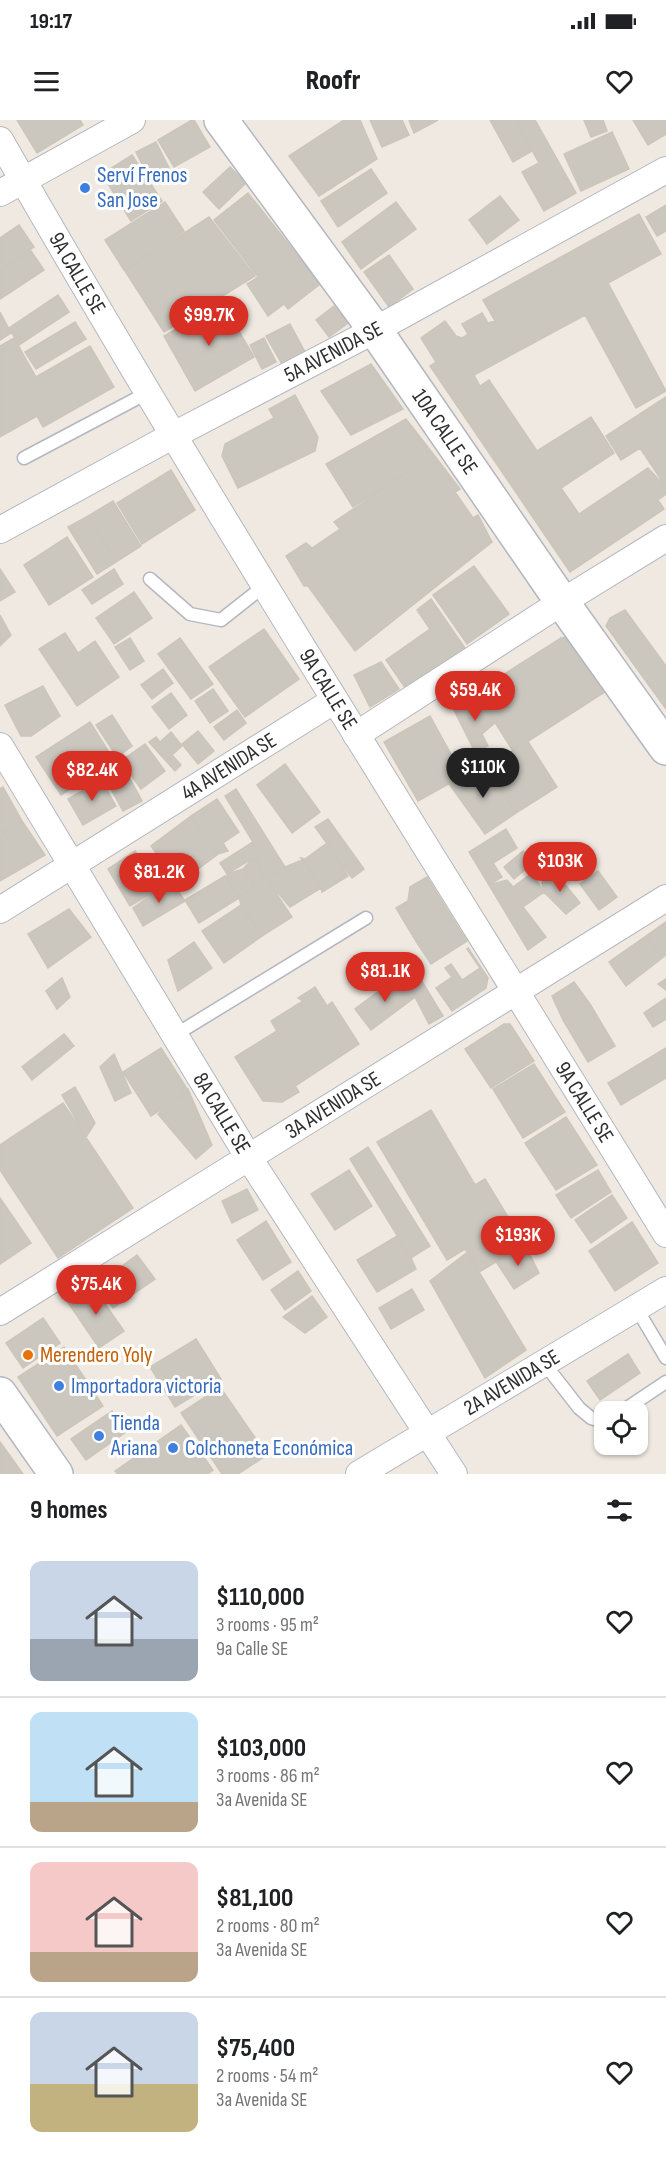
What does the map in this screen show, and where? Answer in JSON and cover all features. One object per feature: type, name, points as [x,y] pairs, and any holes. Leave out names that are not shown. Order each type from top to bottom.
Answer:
[{"type":"street","points":[[0,193],[132,120]]},
{"type":"street","name":"10A CALLE SE","points":[[220,120],[375,330],[562,602],[666,748]]},
{"type":"street","name":"9A CALLE SE","points":[[0,140],[172,436],[666,1234]]},
{"type":"street","name":"5A AVENIDA SE","points":[[0,530],[172,436],[375,330],[666,170]]},
{"type":"street","points":[[356,735],[666,538]]},
{"type":"street","name":"4A AVENIDA SE","points":[[0,910],[335,700]]},
{"type":"street","name":"8A CALLE SE","points":[[0,746],[249,1158],[454,1474]]},
{"type":"street","name":"3A AVENIDA SE","points":[[0,1312],[666,898]]},
{"type":"street","name":"2A AVENIDA SE","points":[[359,1474],[666,1290]]},
{"type":"street","points":[[0,1394],[56,1474]]},
{"type":"lane","points":[[24,458],[147,393]]},
{"type":"lane","points":[[150,579],[190,614],[220,620],[264,586]]},
{"type":"lane","points":[[175,1035],[366,918]]},
{"type":"lane","points":[[637,1309],[666,1358]]},
{"type":"lane","points":[[544,1363],[579,1408],[594,1419]]},
{"type":"lane","points":[[638,1401],[666,1382]]},
{"type":"building","points":[[17,120],[80,120],[83,125],[37,153]]},
{"type":"building","points":[[192,120],[210,147],[174,167],[158,140]]},
{"type":"building","points":[[344,120],[360,120],[377,159],[319,196],[289,156]]},
{"type":"building","points":[[370,120],[402,120],[409,135],[382,147]]},
{"type":"building","points":[[409,120],[438,120],[414,133]]},
{"type":"building","points":[[490,120],[515,120],[532,151],[513,162]]},
{"type":"building","points":[[515,120],[535,120],[576,193],[544,211],[522,172],[539,163]]},
{"type":"building","points":[[584,120],[603,120],[607,131],[591,137]]},
{"type":"building","points":[[633,120],[666,120],[666,134],[648,145]]},
{"type":"building","points":[[612,132],[629,169],[581,191],[564,154]]},
{"type":"building","points":[[156,142],[169,168],[149,178],[136,152]]},
{"type":"building","points":[[132,155],[162,201],[131,221],[102,174]]},
{"type":"building","points":[[230,167],[246,183],[219,209],[203,192]]},
{"type":"building","points":[[371,169],[387,193],[338,227],[321,201]]},
{"type":"building","points":[[248,193],[320,284],[288,309],[284,304],[268,316],[247,284],[258,277],[214,220]]},
{"type":"building","points":[[500,196],[519,220],[487,244],[469,220]]},
{"type":"building","points":[[165,202],[184,231],[124,270],[105,240]]},
{"type":"building","points":[[396,202],[416,229],[361,269],[342,242]]},
{"type":"building","points":[[666,205],[666,231],[657,236],[646,217]]},
{"type":"building","points":[[639,214],[661,254],[608,283],[666,391],[636,408],[585,315],[474,375],[480,386],[489,380],[537,451],[591,417],[614,453],[561,488],[579,514],[648,468],[666,487],[666,494],[658,500],[664,509],[570,572],[430,366],[436,362],[421,338],[445,321],[456,336],[462,338],[468,334],[462,324],[482,313],[488,323],[495,321],[483,300]]},
{"type":"building","points":[[209,217],[255,276],[164,332],[125,271]]},
{"type":"building","points":[[19,225],[34,247],[0,270],[0,238]]},
{"type":"building","points":[[31,251],[44,270],[0,299],[0,271]]},
{"type":"building","points":[[389,255],[413,289],[389,307],[364,272]]},
{"type":"building","points":[[58,295],[69,312],[19,345],[9,328]]},
{"type":"building","points":[[222,302],[254,357],[195,391],[164,336]]},
{"type":"building","points":[[334,306],[348,323],[329,337],[316,320]]},
{"type":"building","points":[[0,312],[11,333],[0,340]]},
{"type":"building","points":[[75,322],[86,339],[36,369],[25,352]]},
{"type":"building","points":[[290,324],[305,352],[282,364],[266,336]]},
{"type":"building","points":[[14,338],[36,377],[90,346],[114,387],[43,427],[37,416],[0,437],[0,346]]},
{"type":"building","points":[[264,338],[276,362],[262,369],[250,345]]},
{"type":"building","points":[[371,364],[403,409],[351,435],[321,391]]},
{"type":"building","points":[[295,395],[318,437],[315,451],[238,488],[222,456],[225,444],[274,418],[269,409]]},
{"type":"building","points":[[666,397],[666,487],[640,448],[621,460],[606,436]]},
{"type":"building","points":[[406,419],[434,455],[353,507],[326,464]]},
{"type":"building","points":[[434,455],[460,489],[455,492],[473,518],[478,515],[492,542],[355,651],[308,586],[304,586],[286,556],[306,543],[312,548],[340,529],[334,522]]},
{"type":"building","points":[[171,470],[195,510],[142,544],[117,503]]},
{"type":"building","points":[[113,501],[141,546],[116,562],[88,516]]},
{"type":"building","points":[[88,516],[116,562],[97,574],[68,527]]},
{"type":"building","points":[[67,537],[93,577],[49,605],[24,565]]},
{"type":"building","points":[[474,566],[509,614],[467,644],[433,595]]},
{"type":"building","points":[[0,569],[15,592],[0,601]]},
{"type":"building","points":[[114,569],[123,584],[92,604],[82,590]]},
{"type":"building","points":[[134,592],[152,618],[114,644],[96,618]]},
{"type":"building","points":[[431,599],[465,648],[406,689],[386,660],[430,629],[417,610]]},
{"type":"building","points":[[625,610],[666,666],[666,709],[606,626],[610,618]]},
{"type":"building","points":[[0,615],[11,635],[0,646]]},
{"type":"building","points":[[264,629],[299,679],[245,717],[209,667]]},
{"type":"building","points":[[65,633],[78,653],[95,641],[119,677],[77,706],[39,649]]},
{"type":"building","points":[[578,636],[611,688],[513,751],[476,692],[561,638]]},
{"type":"building","points":[[130,638],[144,661],[130,670],[115,647]]},
{"type":"building","points":[[180,638],[213,684],[191,699],[158,654]]},
{"type":"building","points":[[381,662],[399,689],[370,707],[354,675]]},
{"type":"building","points":[[163,669],[173,683],[152,699],[141,685]]},
{"type":"building","points":[[43,686],[60,716],[31,736],[21,736],[5,705]]},
{"type":"building","points":[[213,689],[228,711],[210,723],[195,701]]},
{"type":"building","points":[[171,693],[187,715],[169,729],[152,707]]},
{"type":"building","points":[[475,698],[496,722],[482,734],[488,746],[475,752],[453,708]]},
{"type":"building","points":[[237,710],[246,723],[224,740],[214,727]]},
{"type":"building","points":[[112,715],[132,746],[117,757],[96,725]]},
{"type":"building","points":[[430,716],[463,776],[418,801],[384,742]]},
{"type":"building","points":[[90,722],[114,760],[61,795],[36,757]]},
{"type":"building","points":[[198,731],[214,751],[198,764],[182,744]]},
{"type":"building","points":[[171,732],[182,746],[172,755],[181,765],[175,771],[149,742],[156,737],[160,742]]},
{"type":"building","points":[[525,737],[557,787],[516,813],[485,762],[513,751]]},
{"type":"building","points":[[145,744],[165,771],[141,789],[121,761]]},
{"type":"building","points":[[482,763],[516,813],[485,834],[450,785]]},
{"type":"building","points":[[285,764],[320,812],[292,833],[257,785]]},
{"type":"building","points":[[123,766],[142,801],[123,811],[104,776]]},
{"type":"building","points":[[101,780],[116,806],[83,825],[68,799]]},
{"type":"building","points":[[3,787],[22,821],[0,834],[0,789]]},
{"type":"building","points":[[236,789],[285,867],[266,879],[253,858],[227,874],[220,863],[253,842],[225,796]]},
{"type":"building","points":[[217,799],[239,832],[223,843],[228,851],[218,854],[191,816]]},
{"type":"building","points":[[191,816],[218,854],[178,884],[151,846]]},
{"type":"building","points":[[328,819],[364,869],[352,878],[315,827]]},
{"type":"building","points":[[22,821],[45,855],[0,881],[0,836]]},
{"type":"building","points":[[506,829],[517,848],[493,863],[502,877],[489,885],[469,852]]},
{"type":"building","points":[[327,843],[348,876],[322,892],[301,858],[305,859]]},
{"type":"building","points":[[135,851],[159,889],[130,906],[108,869]]},
{"type":"building","points":[[523,851],[533,863],[514,879],[504,867]]},
{"type":"building","points":[[253,858],[270,876],[255,886],[243,869]]},
{"type":"building","points":[[305,859],[321,888],[290,907],[266,879],[285,867]]},
{"type":"building","points":[[243,869],[255,886],[239,897],[227,881],[227,874]]},
{"type":"building","points":[[598,871],[617,897],[599,910],[580,884]]},
{"type":"building","points":[[555,872],[580,903],[566,914],[544,892],[542,883]]},
{"type":"building","points":[[532,873],[544,892],[523,907],[546,937],[528,950],[489,885],[507,880],[513,887]]},
{"type":"building","points":[[225,876],[239,898],[199,923],[185,900]]},
{"type":"building","points":[[427,877],[453,919],[417,943],[396,908],[408,901],[410,887]]},
{"type":"building","points":[[266,878],[292,917],[262,936],[241,905],[239,897]]},
{"type":"building","points":[[171,881],[185,901],[143,926],[133,908]]},
{"type":"building","points":[[241,905],[262,936],[224,963],[202,931]]},
{"type":"building","points":[[69,909],[91,937],[48,968],[28,934]]},
{"type":"building","points":[[453,919],[467,941],[431,964],[417,943]]},
{"type":"building","points":[[666,922],[666,955],[662,958],[646,936]]},
{"type":"building","points":[[646,936],[662,958],[626,986],[609,962]]},
{"type":"building","points":[[194,942],[212,968],[178,991],[168,960]]},
{"type":"building","points":[[468,948],[488,978],[486,988],[452,1011],[436,988],[452,977],[445,968],[451,964],[462,980],[480,968]]},
{"type":"building","points":[[409,960],[443,1016],[429,1024],[415,997],[395,968]]},
{"type":"building","points":[[399,976],[415,997],[371,1030],[355,1009]]},
{"type":"building","points":[[62,978],[70,997],[57,1009],[46,991]]},
{"type":"building","points":[[666,979],[666,990],[658,984]]},
{"type":"building","points":[[574,982],[590,1004],[563,1020],[552,996]]},
{"type":"building","points":[[315,987],[327,1006],[332,1002],[359,1044],[295,1086],[299,1092],[282,1102],[263,1101],[235,1057],[277,1031],[271,1021],[303,1001],[298,998]]},
{"type":"building","points":[[666,998],[666,1019],[653,1027],[644,1013]]},
{"type":"building","points":[[590,1004],[615,1046],[588,1062],[563,1020]]},
{"type":"building","points":[[504,1024],[510,1024],[534,1061],[491,1088],[465,1049]]},
{"type":"building","points":[[64,1034],[74,1046],[32,1080],[22,1067]]},
{"type":"building","points":[[161,1048],[189,1092],[151,1116],[123,1072]]},
{"type":"building","points":[[666,1048],[666,1078],[621,1105],[608,1083]]},
{"type":"building","points":[[114,1054],[131,1093],[115,1101],[100,1067]]},
{"type":"building","points":[[534,1064],[565,1112],[523,1138],[493,1089]]},
{"type":"building","points":[[75,1087],[95,1123],[86,1137],[62,1095]]},
{"type":"building","points":[[188,1089],[212,1145],[196,1159],[158,1114]]},
{"type":"building","points":[[63,1103],[133,1208],[58,1258],[0,1170],[0,1145]]},
{"type":"building","points":[[431,1110],[475,1185],[485,1179],[525,1245],[479,1272],[465,1249],[447,1260],[377,1142]]},
{"type":"building","points":[[566,1117],[597,1165],[556,1190],[525,1143]]},
{"type":"building","points":[[368,1147],[430,1246],[411,1258],[350,1159]]},
{"type":"building","points":[[349,1170],[372,1206],[335,1230],[311,1194]]},
{"type":"building","points":[[598,1170],[611,1192],[571,1218],[556,1195]]},
{"type":"building","points":[[247,1189],[258,1210],[232,1223],[222,1201]]},
{"type":"building","points":[[612,1195],[627,1218],[591,1243],[575,1220]]},
{"type":"building","points":[[0,1198],[31,1243],[0,1264]]},
{"type":"building","points":[[266,1221],[291,1262],[263,1280],[237,1240]]},
{"type":"building","points":[[632,1222],[658,1263],[615,1291],[589,1251]]},
{"type":"building","points":[[397,1236],[416,1269],[377,1292],[357,1260]]},
{"type":"building","points":[[525,1245],[539,1273],[514,1289],[495,1260]]},
{"type":"building","points":[[469,1251],[479,1272],[526,1350],[485,1378],[430,1281]]},
{"type":"building","points":[[137,1255],[155,1279],[113,1308],[96,1285]]},
{"type":"building","points":[[298,1271],[311,1291],[285,1310],[271,1290]]},
{"type":"building","points":[[92,1285],[124,1331],[99,1348],[67,1301]]},
{"type":"building","points":[[412,1289],[424,1310],[391,1329],[379,1308]]},
{"type":"building","points":[[312,1296],[327,1317],[305,1333],[283,1317]]},
{"type":"building","name":"Merendero Yoly","points":[[43,1318],[60,1343],[23,1368],[6,1343]]},
{"type":"building","points":[[196,1339],[221,1379],[175,1407],[150,1367]]},
{"type":"building","points":[[64,1347],[103,1406],[57,1436],[18,1377]]},
{"type":"building","points":[[628,1354],[640,1373],[600,1400],[587,1381]]},
{"type":"building","points":[[220,1387],[267,1455],[238,1474],[222,1474],[181,1413]]},
{"type":"building","name":"Tienda Ariana","points":[[112,1411],[126,1432],[86,1460],[71,1439]]},
{"type":"building","name":"Colchoneta Económica","points":[[181,1425],[213,1470],[208,1474],[118,1474],[115,1471]]},
{"type":"building","points":[[0,1442],[23,1474],[0,1474]]},
{"type":"place","name":"Serví Frenos San Jose","points":[[85,188]]},
{"type":"place","name":"Merendero Yoly","points":[[28,1355]]},
{"type":"place","name":"Importadora victoria","points":[[59,1386]]},
{"type":"place","name":"Tienda Ariana","points":[[99,1436]]},
{"type":"place","name":"Colchoneta Económica","points":[[173,1448]]}]
